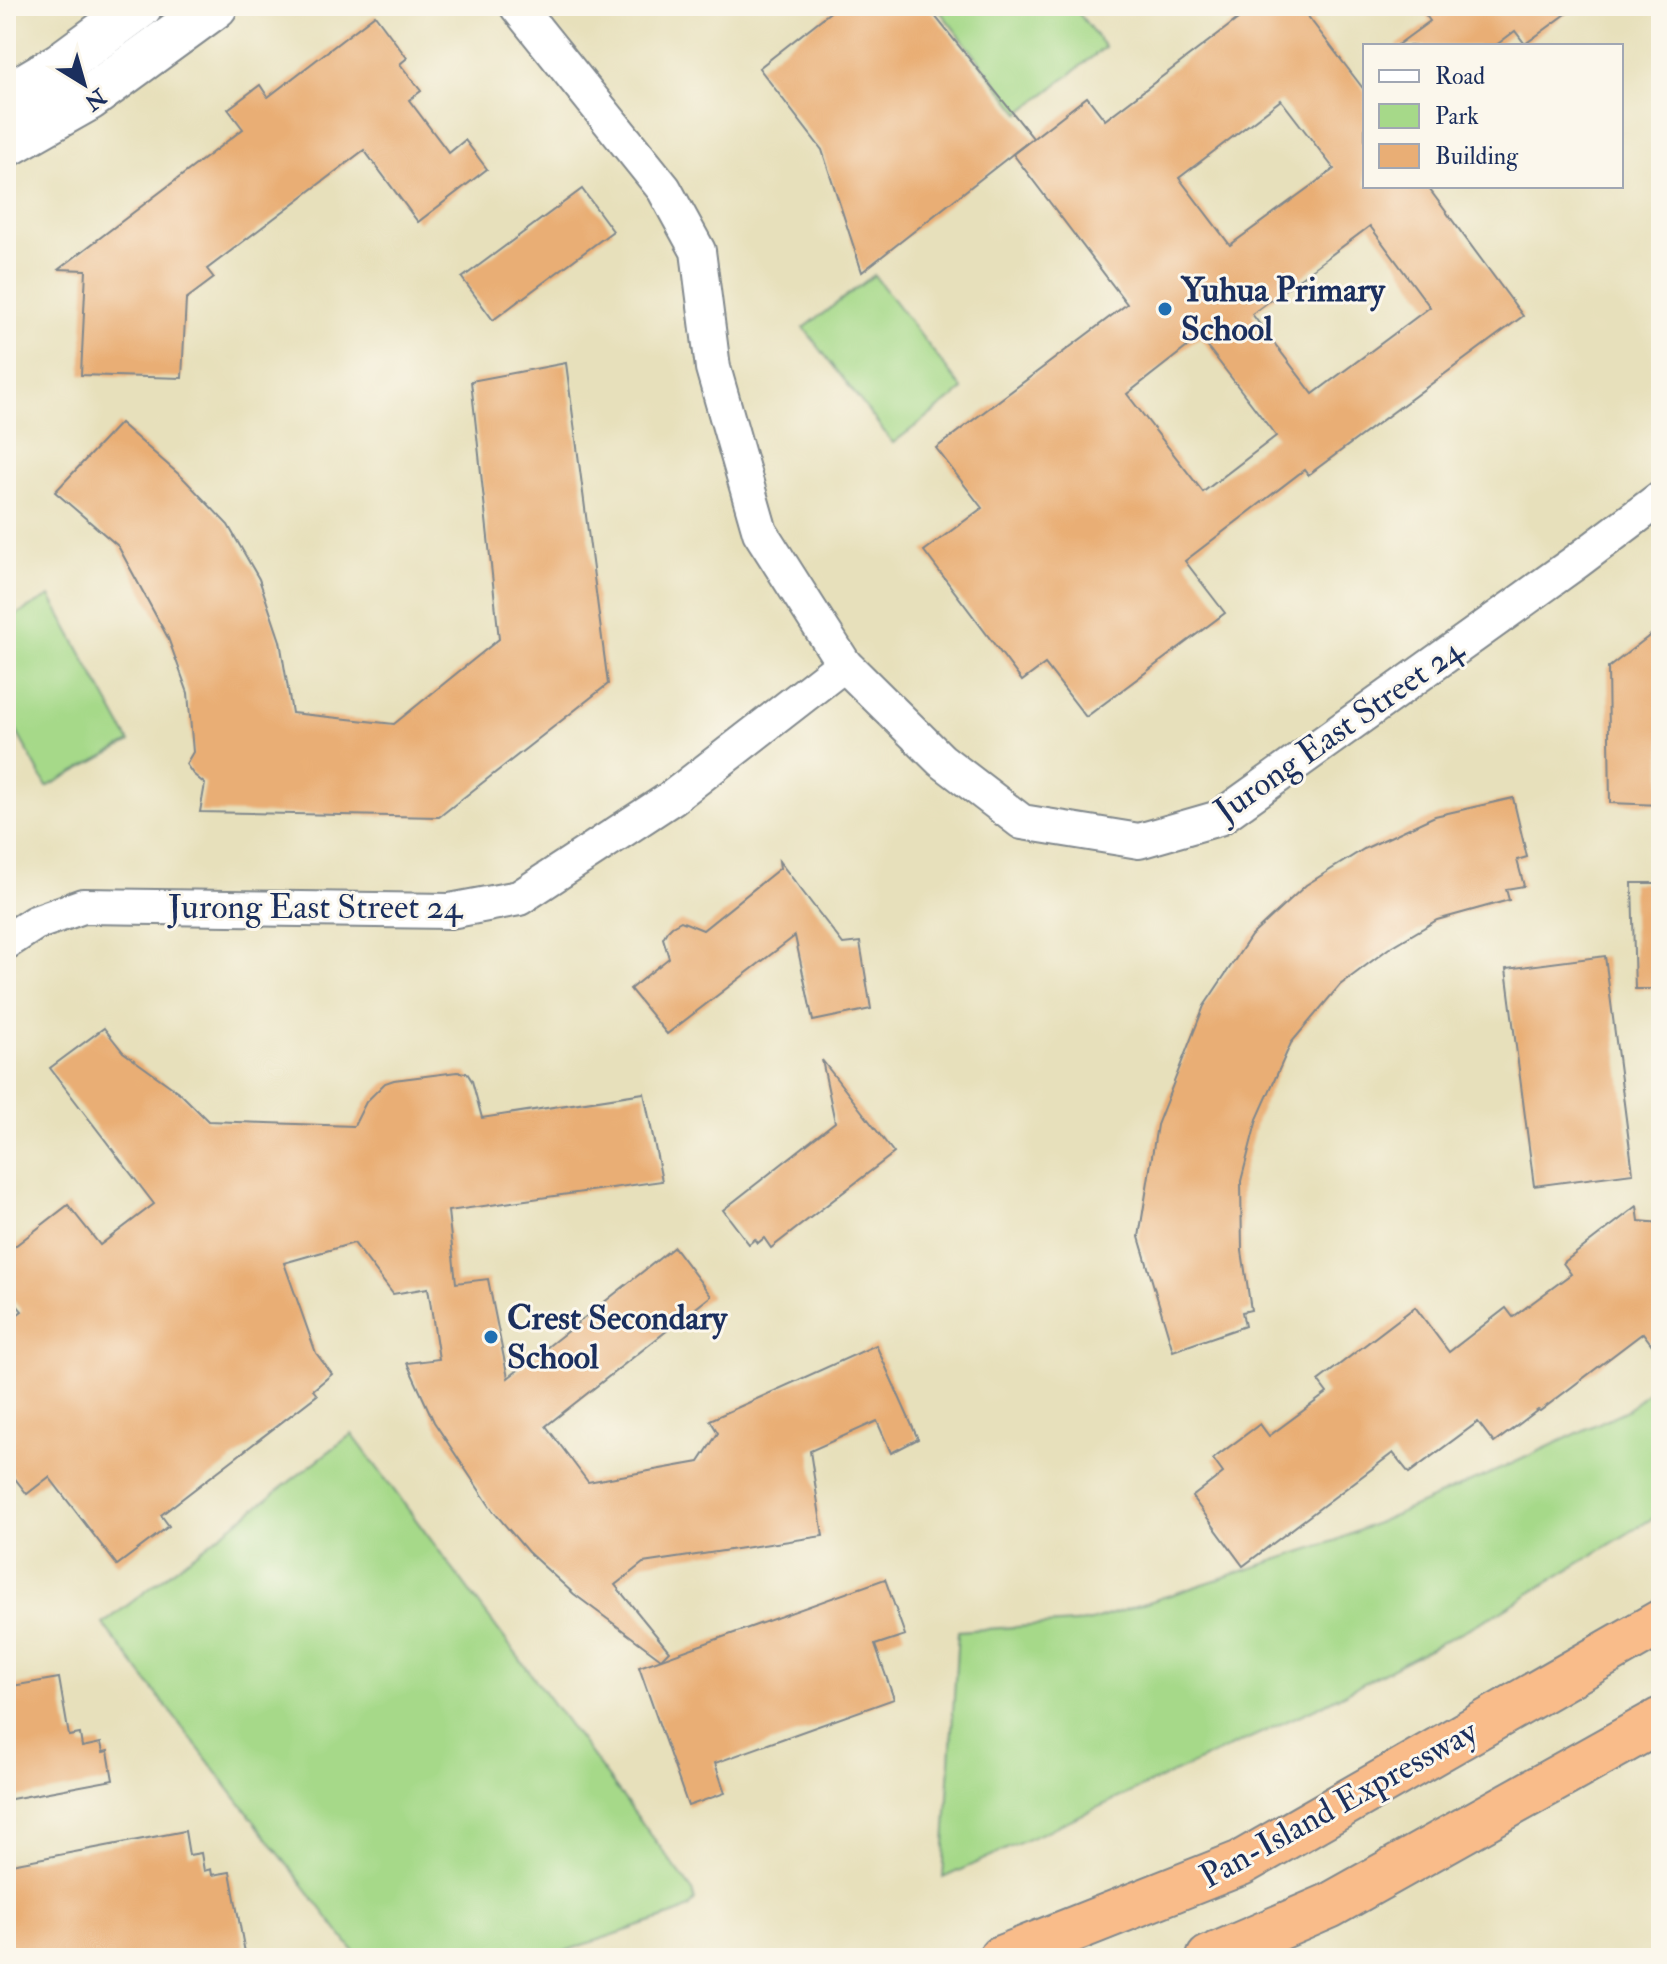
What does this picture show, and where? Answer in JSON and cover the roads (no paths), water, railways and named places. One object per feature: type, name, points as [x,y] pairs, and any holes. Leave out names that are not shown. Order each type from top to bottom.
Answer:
[{"type":"highway","name":"Pan-Island Expressway","points":[[1001,1958],[1241,1863],[1661,1622]]},
{"type":"highway","points":[[1209,1958],[1329,1906],[1661,1720]]},
{"type":"street","points":[[6,97],[60,65],[140,6]]},
{"type":"street","points":[[6,145],[89,98],[215,6]]},
{"type":"street","name":"Jurong East Street 24","points":[[517,6],[664,189],[698,251],[713,368],[760,532],[844,664],[941,760],[1022,822],[1139,841],[1219,818],[1661,498]]},
{"type":"street","name":"Jurong East Street 24","points":[[6,942],[35,923],[83,906],[450,911],[519,898],[673,797],[844,664]]},
{"type":"place","name":"Yuhua Primary School","points":[[1165,309]]},
{"type":"place","name":"Crest Secondary School","points":[[491,1337]]}]
